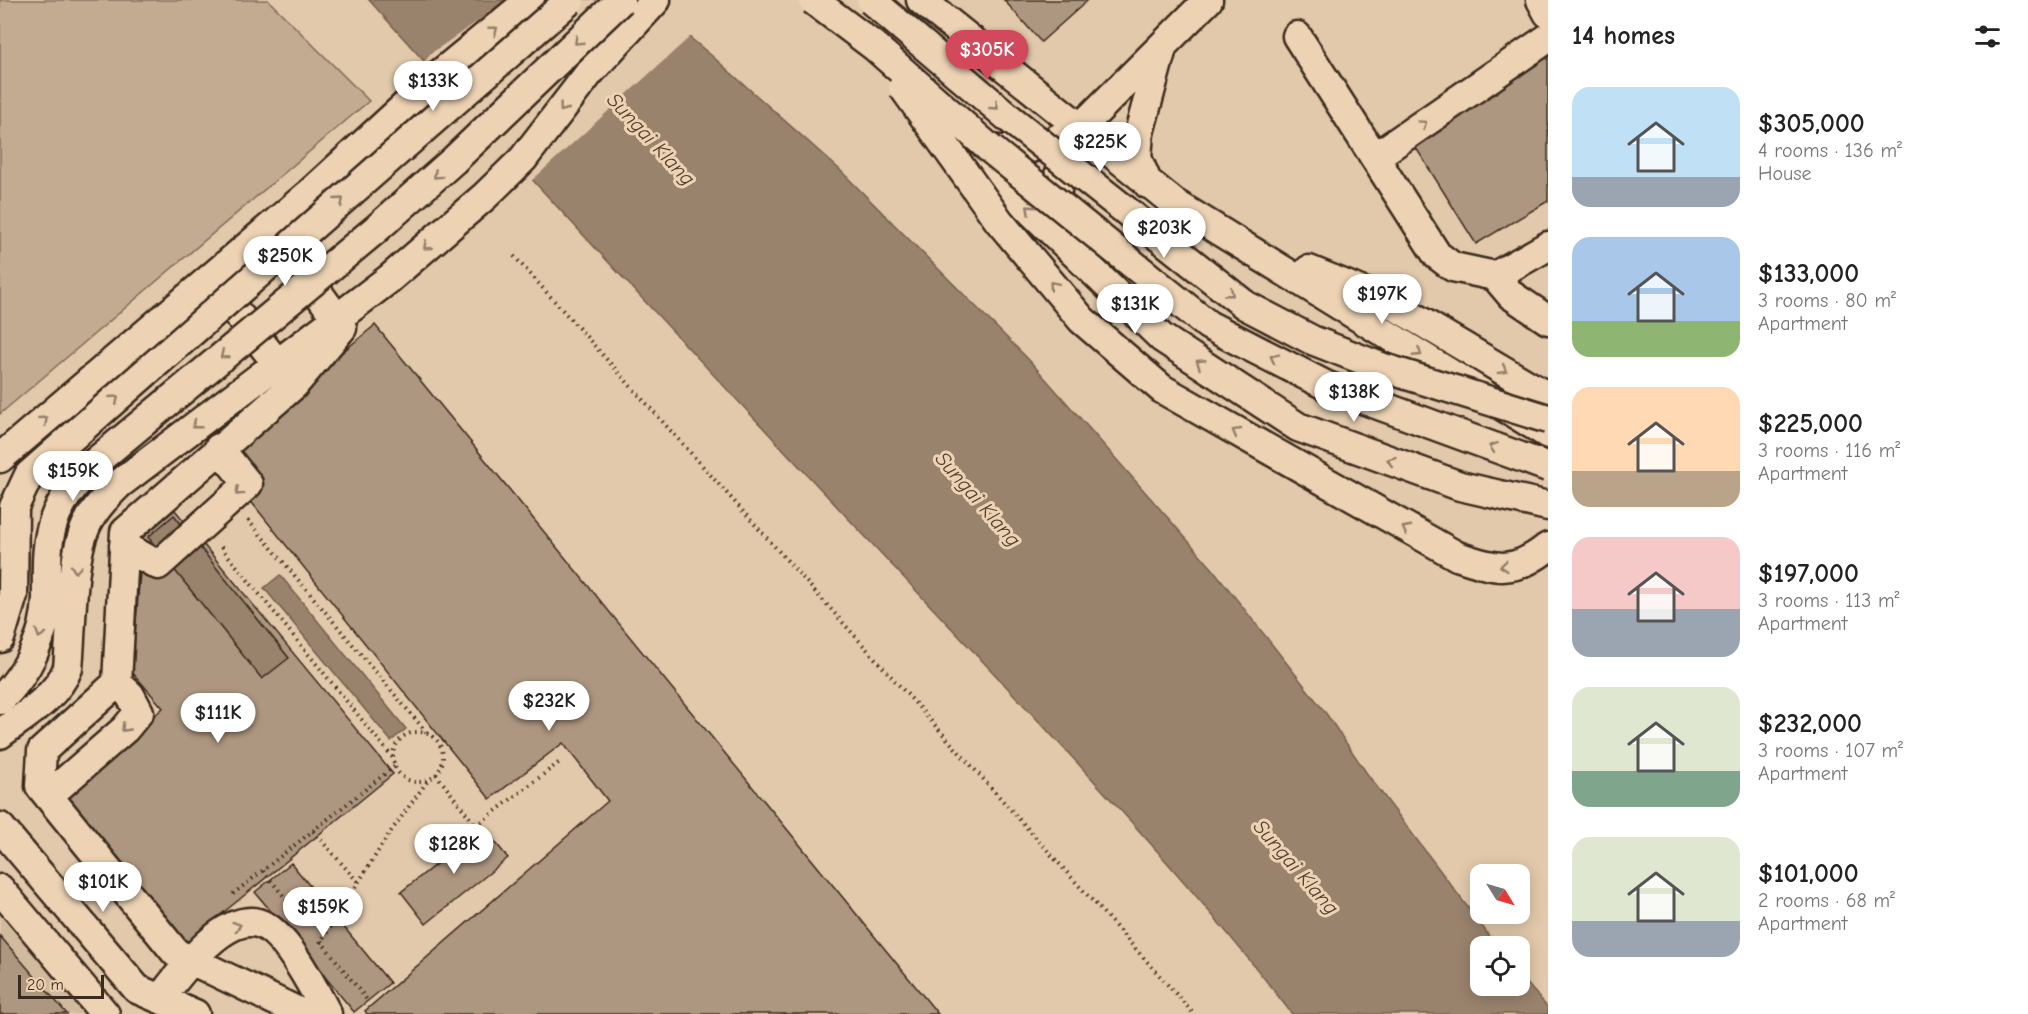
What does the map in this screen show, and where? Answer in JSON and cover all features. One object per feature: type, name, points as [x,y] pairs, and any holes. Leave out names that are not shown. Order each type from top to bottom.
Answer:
[{"type":"street","points":[[0,459],[309,194],[441,73],[530,0]]},
{"type":"street","points":[[0,638],[13,595],[14,507],[29,474],[570,0]]},
{"type":"street","points":[[0,700],[13,687],[32,657],[43,628],[47,601],[47,560],[53,521],[68,494],[93,464],[375,230],[454,160],[621,0]]},
{"type":"street","points":[[0,734],[50,696],[63,682],[68,668],[78,551],[86,525],[99,504],[119,484],[378,288],[485,196],[523,159],[590,72],[656,0]]},
{"type":"street","points":[[813,0],[874,46],[988,147],[1208,325],[1327,386],[1548,467]]},
{"type":"street","points":[[833,0],[948,132],[1086,262],[1162,338],[1298,427],[1460,486],[1548,506]]},
{"type":"street","points":[[871,0],[1009,118],[1245,305],[1312,340],[1381,367],[1548,419]]},
{"type":"street","points":[[921,0],[1081,127],[1148,184],[1224,235],[1548,434]]},
{"type":"street","points":[[948,132],[972,146],[1000,151],[1023,151],[1059,139],[1081,127],[1208,0]]},
{"type":"street","points":[[1541,0],[1548,13]]},
{"type":"street","points":[[1298,36],[1441,260],[1462,270],[1495,276],[1511,295],[1548,320]]},
{"type":"street","points":[[1375,157],[1548,38]]},
{"type":"street","points":[[874,46],[999,221],[1082,320],[1162,389],[1457,556],[1506,569],[1535,558],[1548,547]]},
{"type":"street","points":[[1148,184],[1137,158],[1138,133],[1162,46]]},
{"type":"street","points":[[1081,127],[1057,180],[1056,208],[1057,222],[1086,262]]},
{"type":"street","points":[[271,227],[337,319]]},
{"type":"street","points":[[1224,235],[1390,303],[1548,397]]},
{"type":"street","points":[[1495,276],[1548,246]]},
{"type":"street","points":[[210,279],[294,385]]},
{"type":"street","points":[[303,1014],[176,954],[40,786],[42,751],[117,683],[124,532],[294,385],[378,288]]},
{"type":"street","points":[[124,546],[158,565],[248,484],[219,448]]},
{"type":"street","points":[[0,562],[13,595]]},
{"type":"street","points":[[48,796],[125,729],[139,712],[130,695],[117,683]]},
{"type":"street","points":[[0,827],[137,989],[195,1014]]},
{"type":"street","points":[[0,889],[105,1014]]},
{"type":"street","points":[[160,999],[191,960],[227,929],[243,922],[260,923],[276,934],[302,970],[327,1014]]},
{"type":"path","points":[[514,256],[1194,1014]]},
{"type":"path","points":[[231,500],[427,733],[434,737],[442,752],[442,760],[436,774],[429,779],[358,882],[302,970]]},
{"type":"path","points":[[203,525],[393,758],[395,766],[405,778],[413,781],[429,779]]},
{"type":"path","points":[[393,758],[397,743],[403,737],[411,733],[427,733]]},
{"type":"path","points":[[436,774],[476,826],[561,761]]},
{"type":"path","points":[[228,898],[395,766]]},
{"type":"path","points":[[313,831],[358,882]]},
{"type":"shaded area","points":[[0,0],[268,0],[369,101],[0,414]]},
{"type":"shaded area","points":[[0,898],[101,1014],[0,1014]]},
{"type":"water","name":"Sungai Klang","points":[[369,0],[645,0],[839,169],[1029,360],[1212,568],[1325,712],[1368,775],[1470,910],[1470,924],[1480,924],[1489,936],[1470,936],[1470,996],[1530,996],[1530,987],[1548,1008],[1548,1014],[1292,1014],[1249,959],[1112,801],[506,151]]},
{"type":"water","points":[[174,515],[289,658],[262,679],[148,537]]},
{"type":"water","points":[[280,575],[406,729],[391,741],[264,588]]},
{"type":"pier","points":[[508,0],[650,0],[692,35],[529,183],[422,64],[433,52]]},
{"type":"building","points":[[1004,0],[1088,0],[1041,42]]},
{"type":"building","points":[[1548,47],[1548,201],[1476,244],[1408,135]]},
{"type":"building","points":[[375,325],[938,1014],[367,1014],[365,1011],[608,801],[563,743],[490,799],[216,458]]},
{"type":"building","points":[[175,510],[393,774],[186,943],[64,794],[163,708],[132,672],[143,535]],"holes":[[[174,515],[289,658],[262,679],[148,537]]]},
{"type":"building","points":[[483,827],[508,858],[426,924],[401,892]]},
{"type":"building","points":[[291,863],[390,983],[354,1012],[255,892]]},
{"type":"building","points":[[0,936],[67,1014],[0,1014]]}]
